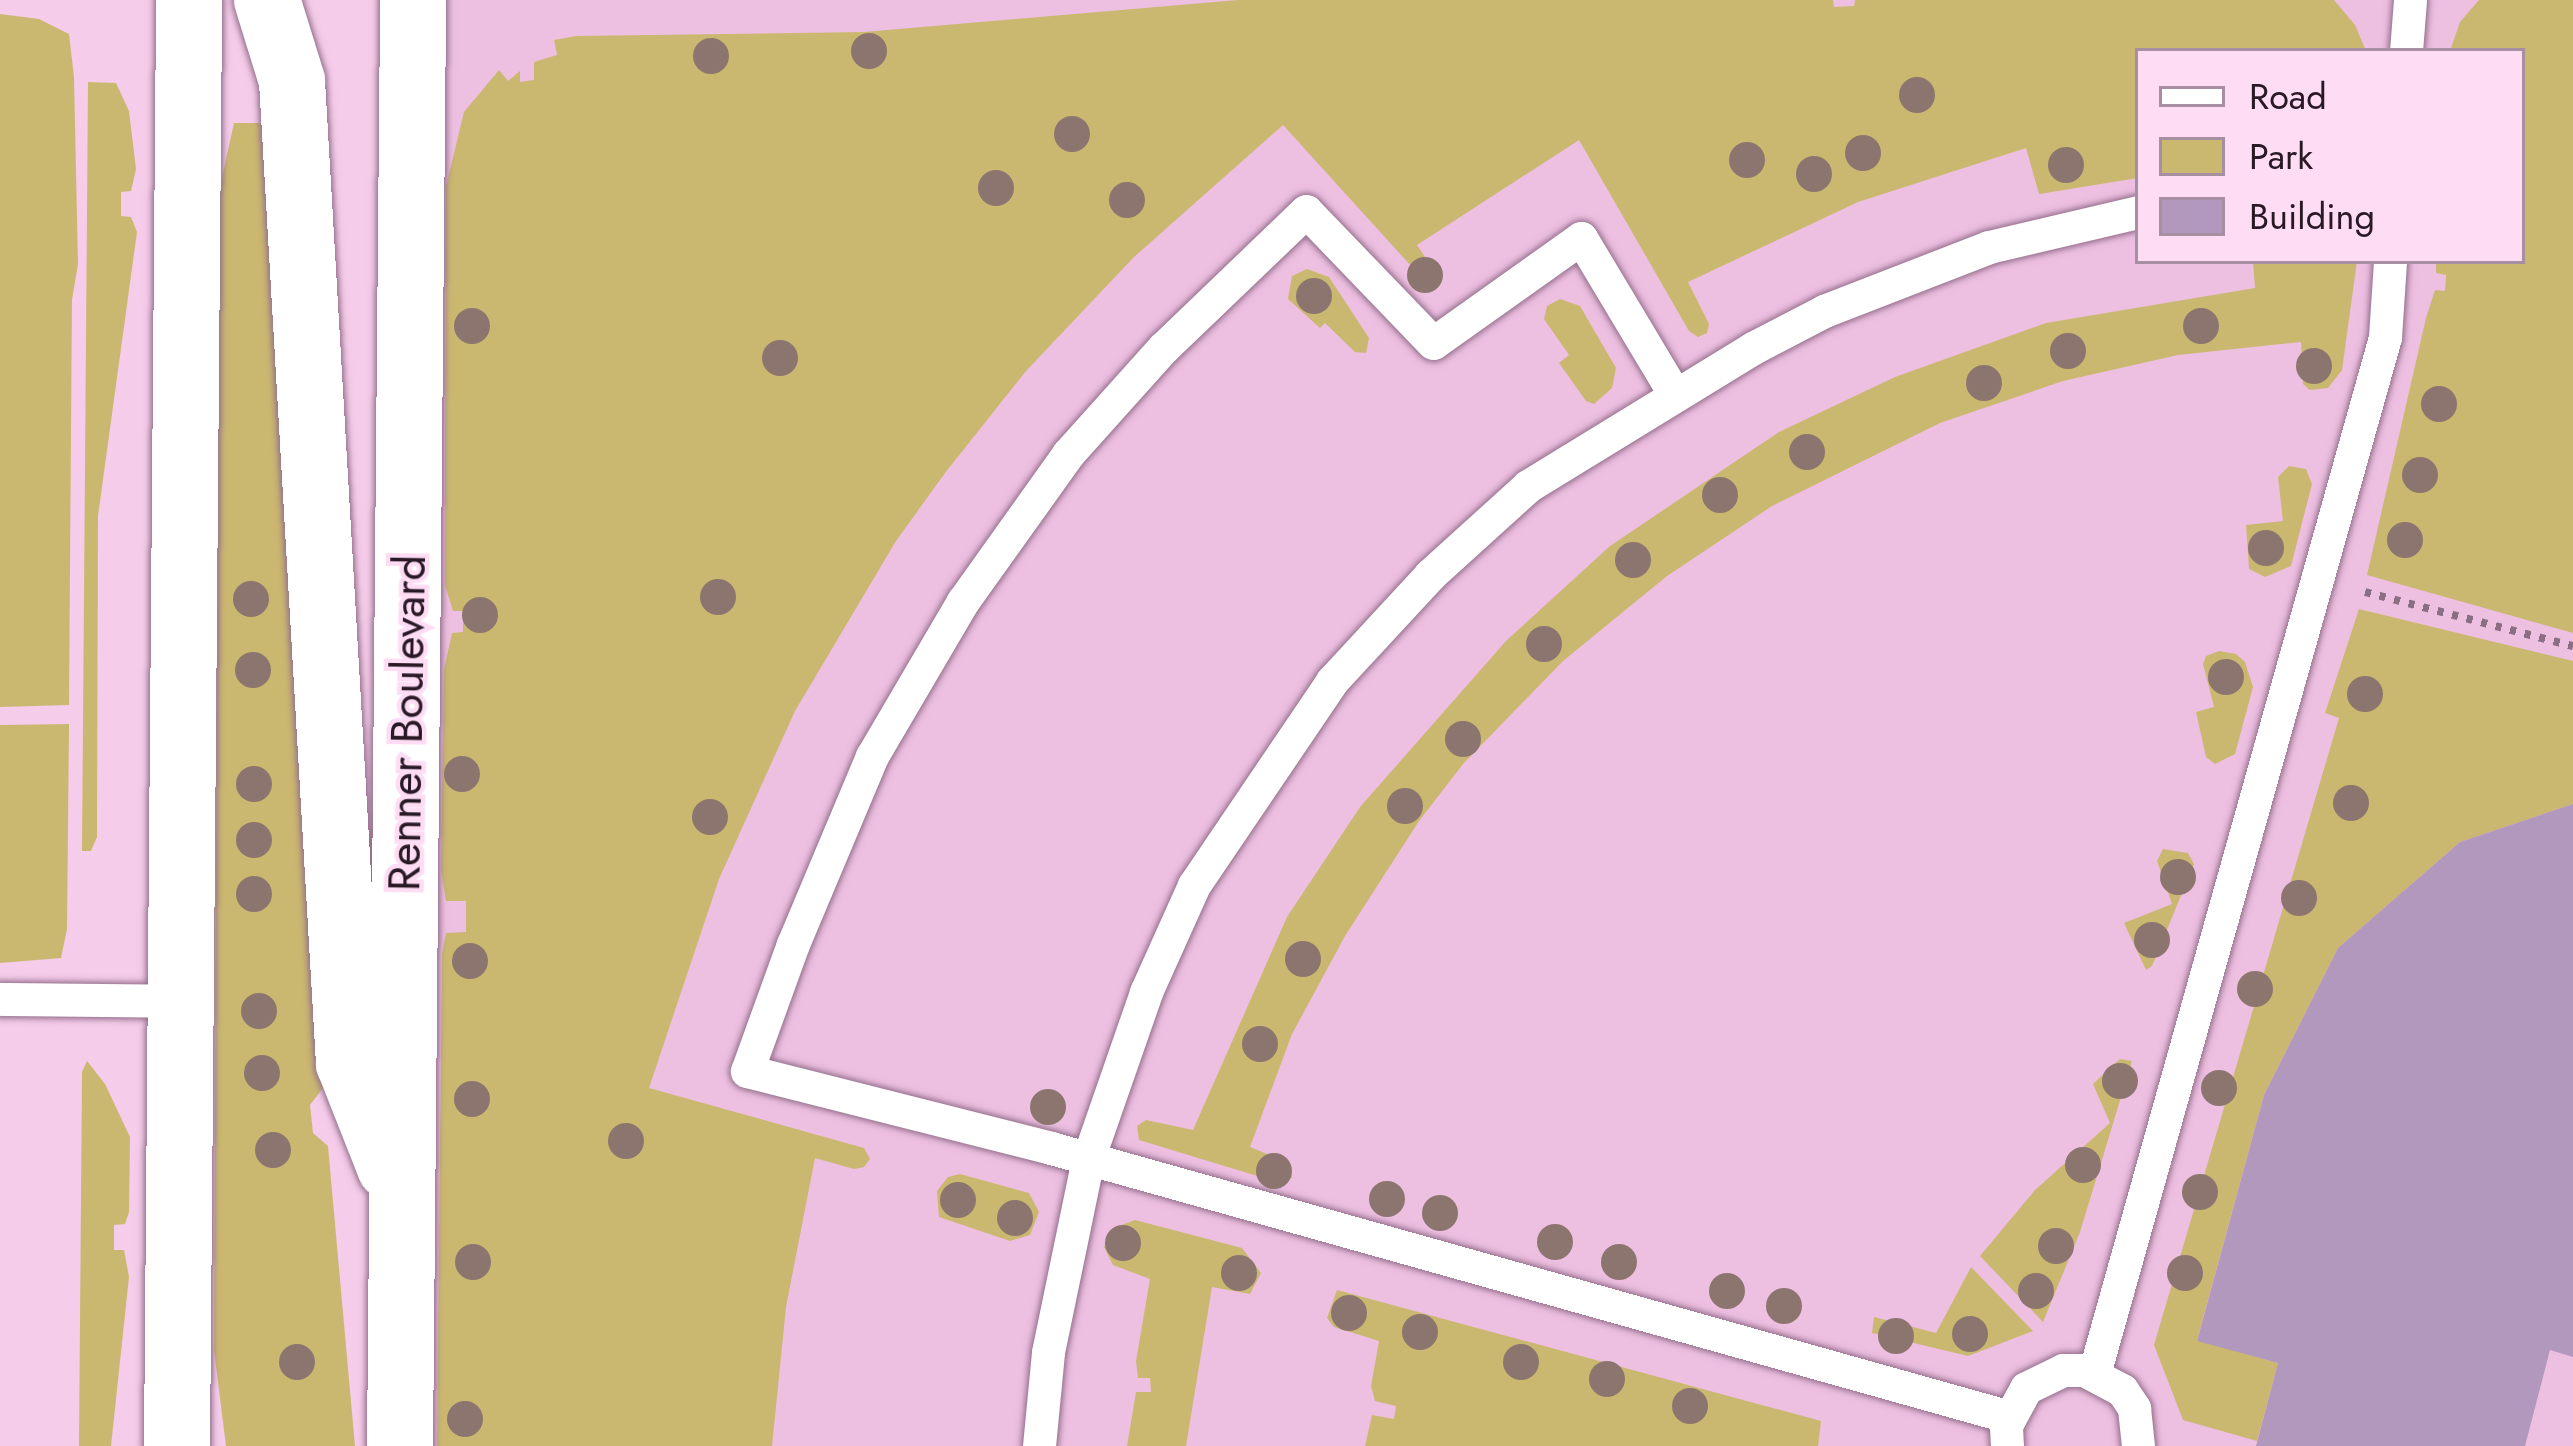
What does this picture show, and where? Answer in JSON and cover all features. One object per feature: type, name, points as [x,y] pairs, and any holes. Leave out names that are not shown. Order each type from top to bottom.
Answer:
[{"type":"main road","points":[[179,1436],[189,0]]},
{"type":"main road","points":[[267,0],[292,81],[350,1063],[402,1198]]},
{"type":"main road","name":"Renner Boulevard","points":[[400,1446],[413,0]]},
{"type":"lane","points":[[2406,48],[2410,0]]},
{"type":"lane","points":[[1675,394],[1580,238],[1433,343],[1306,211],[1163,348],[1068,454],[963,601],[872,756],[793,944],[748,1071],[1088,1159],[2008,1431],[2026,1388],[2042,1376],[2063,1370],[2094,1374],[2122,1390],[2134,1408],[2138,1446]]},
{"type":"lane","points":[[1039,1446],[1048,1352],[1088,1159],[1145,992],[1194,885],[1332,680],[1430,575],[1528,486],[1675,394],[1824,311],[1902,280],[1989,247],[2135,213]]},
{"type":"lane","points":[[2094,1374],[2385,337],[2390,264]]},
{"type":"lane","points":[[0,999],[181,1001]]},
{"type":"path","points":[[2316,580],[2573,646]]},
{"type":"shaded area","points":[[413,0],[2573,0],[2573,1446],[400,1446]]},
{"type":"green space","points":[[1238,0],[1833,0],[1834,7],[1854,6],[1855,0],[2334,0],[2355,25],[2365,48],[2135,48],[2135,178],[2039,194],[2026,148],[1858,202],[1688,282],[1709,324],[1707,333],[1698,337],[1689,331],[1579,140],[1417,245],[1441,281],[1432,289],[1283,125],[1134,257],[1026,371],[945,473],[896,541],[795,711],[719,879],[649,1088],[864,1148],[870,1159],[864,1167],[854,1169],[815,1158],[786,1307],[772,1446],[437,1446],[442,954],[446,933],[466,932],[466,901],[446,901],[441,871],[444,669],[452,633],[463,632],[463,611],[453,611],[445,585],[446,186],[464,112],[499,70],[508,81],[520,71],[520,82],[534,80],[534,62],[557,55],[554,40],[864,32]]},
{"type":"green space","points":[[2479,0],[2573,0],[2573,633],[2367,575],[2426,318],[2435,290],[2445,291],[2446,275],[2436,273],[2436,264],[2525,264],[2525,48],[2451,48],[2460,22]]},
{"type":"green space","points":[[0,14],[39,19],[69,34],[74,77],[78,264],[72,300],[69,705],[0,707]]},
{"type":"green space","points":[[88,82],[116,83],[129,111],[136,169],[131,191],[121,192],[121,216],[131,217],[137,232],[98,516],[97,837],[91,851],[82,851]]},
{"type":"green space","points":[[234,123],[265,123],[323,1088],[310,1105],[313,1133],[328,1146],[355,1446],[226,1446],[214,1350],[219,191]]},
{"type":"green space","points":[[2253,264],[2357,264],[2342,370],[2328,388],[2310,390],[2303,384],[2301,342],[2178,355],[2063,381],[1940,423],[1772,506],[1667,576],[1563,661],[1463,764],[1419,821],[1345,936],[1292,1034],[1250,1147],[1289,1163],[1292,1178],[1274,1181],[1139,1140],[1137,1126],[1146,1120],[1193,1130],[1287,917],[1360,807],[1506,641],[1610,546],[1779,432],[1895,377],[2046,323],[2255,288]]},
{"type":"green space","points":[[1307,269],[1329,277],[1369,338],[1366,353],[1355,352],[1325,323],[1320,328],[1288,299],[1292,276]]},
{"type":"green space","points":[[1560,299],[1580,306],[1616,368],[1612,388],[1594,404],[1586,401],[1559,363],[1569,355],[1544,319],[1547,306]]},
{"type":"green space","points":[[2289,466],[2306,469],[2312,484],[2291,566],[2265,577],[2249,569],[2246,525],[2283,521],[2278,477]]},
{"type":"green space","points":[[2359,609],[2573,661],[2573,804],[2460,842],[2338,948],[2264,1095],[2197,1340],[2278,1363],[2257,1441],[2183,1420],[2154,1345],[2339,718],[2325,713]]},
{"type":"green space","points":[[2219,651],[2236,654],[2245,662],[2253,687],[2235,754],[2215,764],[2206,757],[2196,712],[2214,707],[2203,664],[2206,656]]},
{"type":"green space","points":[[69,724],[67,929],[61,958],[0,963],[0,725]]},
{"type":"green space","points":[[2163,849],[2188,853],[2194,864],[2152,966],[2146,970],[2124,923],[2172,904],[2157,861]]},
{"type":"green space","points":[[2120,1059],[2132,1061],[2080,1232],[2043,1322],[1980,1256],[2035,1190],[2110,1123],[2093,1084]]},
{"type":"green space","points":[[87,1061],[105,1084],[130,1137],[129,1212],[125,1224],[114,1225],[114,1250],[124,1250],[129,1277],[111,1446],[79,1446],[82,1072]]},
{"type":"green space","points":[[960,1174],[1029,1193],[1039,1212],[1030,1235],[1010,1241],[939,1217],[937,1191],[948,1177]]},
{"type":"green space","points":[[1135,1220],[1242,1248],[1261,1273],[1250,1294],[1212,1287],[1186,1446],[1127,1446],[1136,1392],[1151,1392],[1150,1378],[1138,1378],[1136,1361],[1150,1279],[1113,1265],[1104,1247],[1116,1227]]},
{"type":"green space","points":[[1971,1267],[2033,1331],[1968,1356],[1872,1333],[1874,1317],[1936,1333]]},
{"type":"green space","points":[[1337,1290],[1821,1421],[1818,1446],[1365,1446],[1372,1415],[1394,1419],[1396,1406],[1375,1401],[1371,1386],[1379,1341],[1334,1327],[1327,1318]]},
{"type":"building","points":[[2573,804],[2573,1357],[2550,1350],[2525,1446],[2256,1446],[2278,1363],[2197,1341],[2264,1095],[2338,948],[2460,842]]}]
